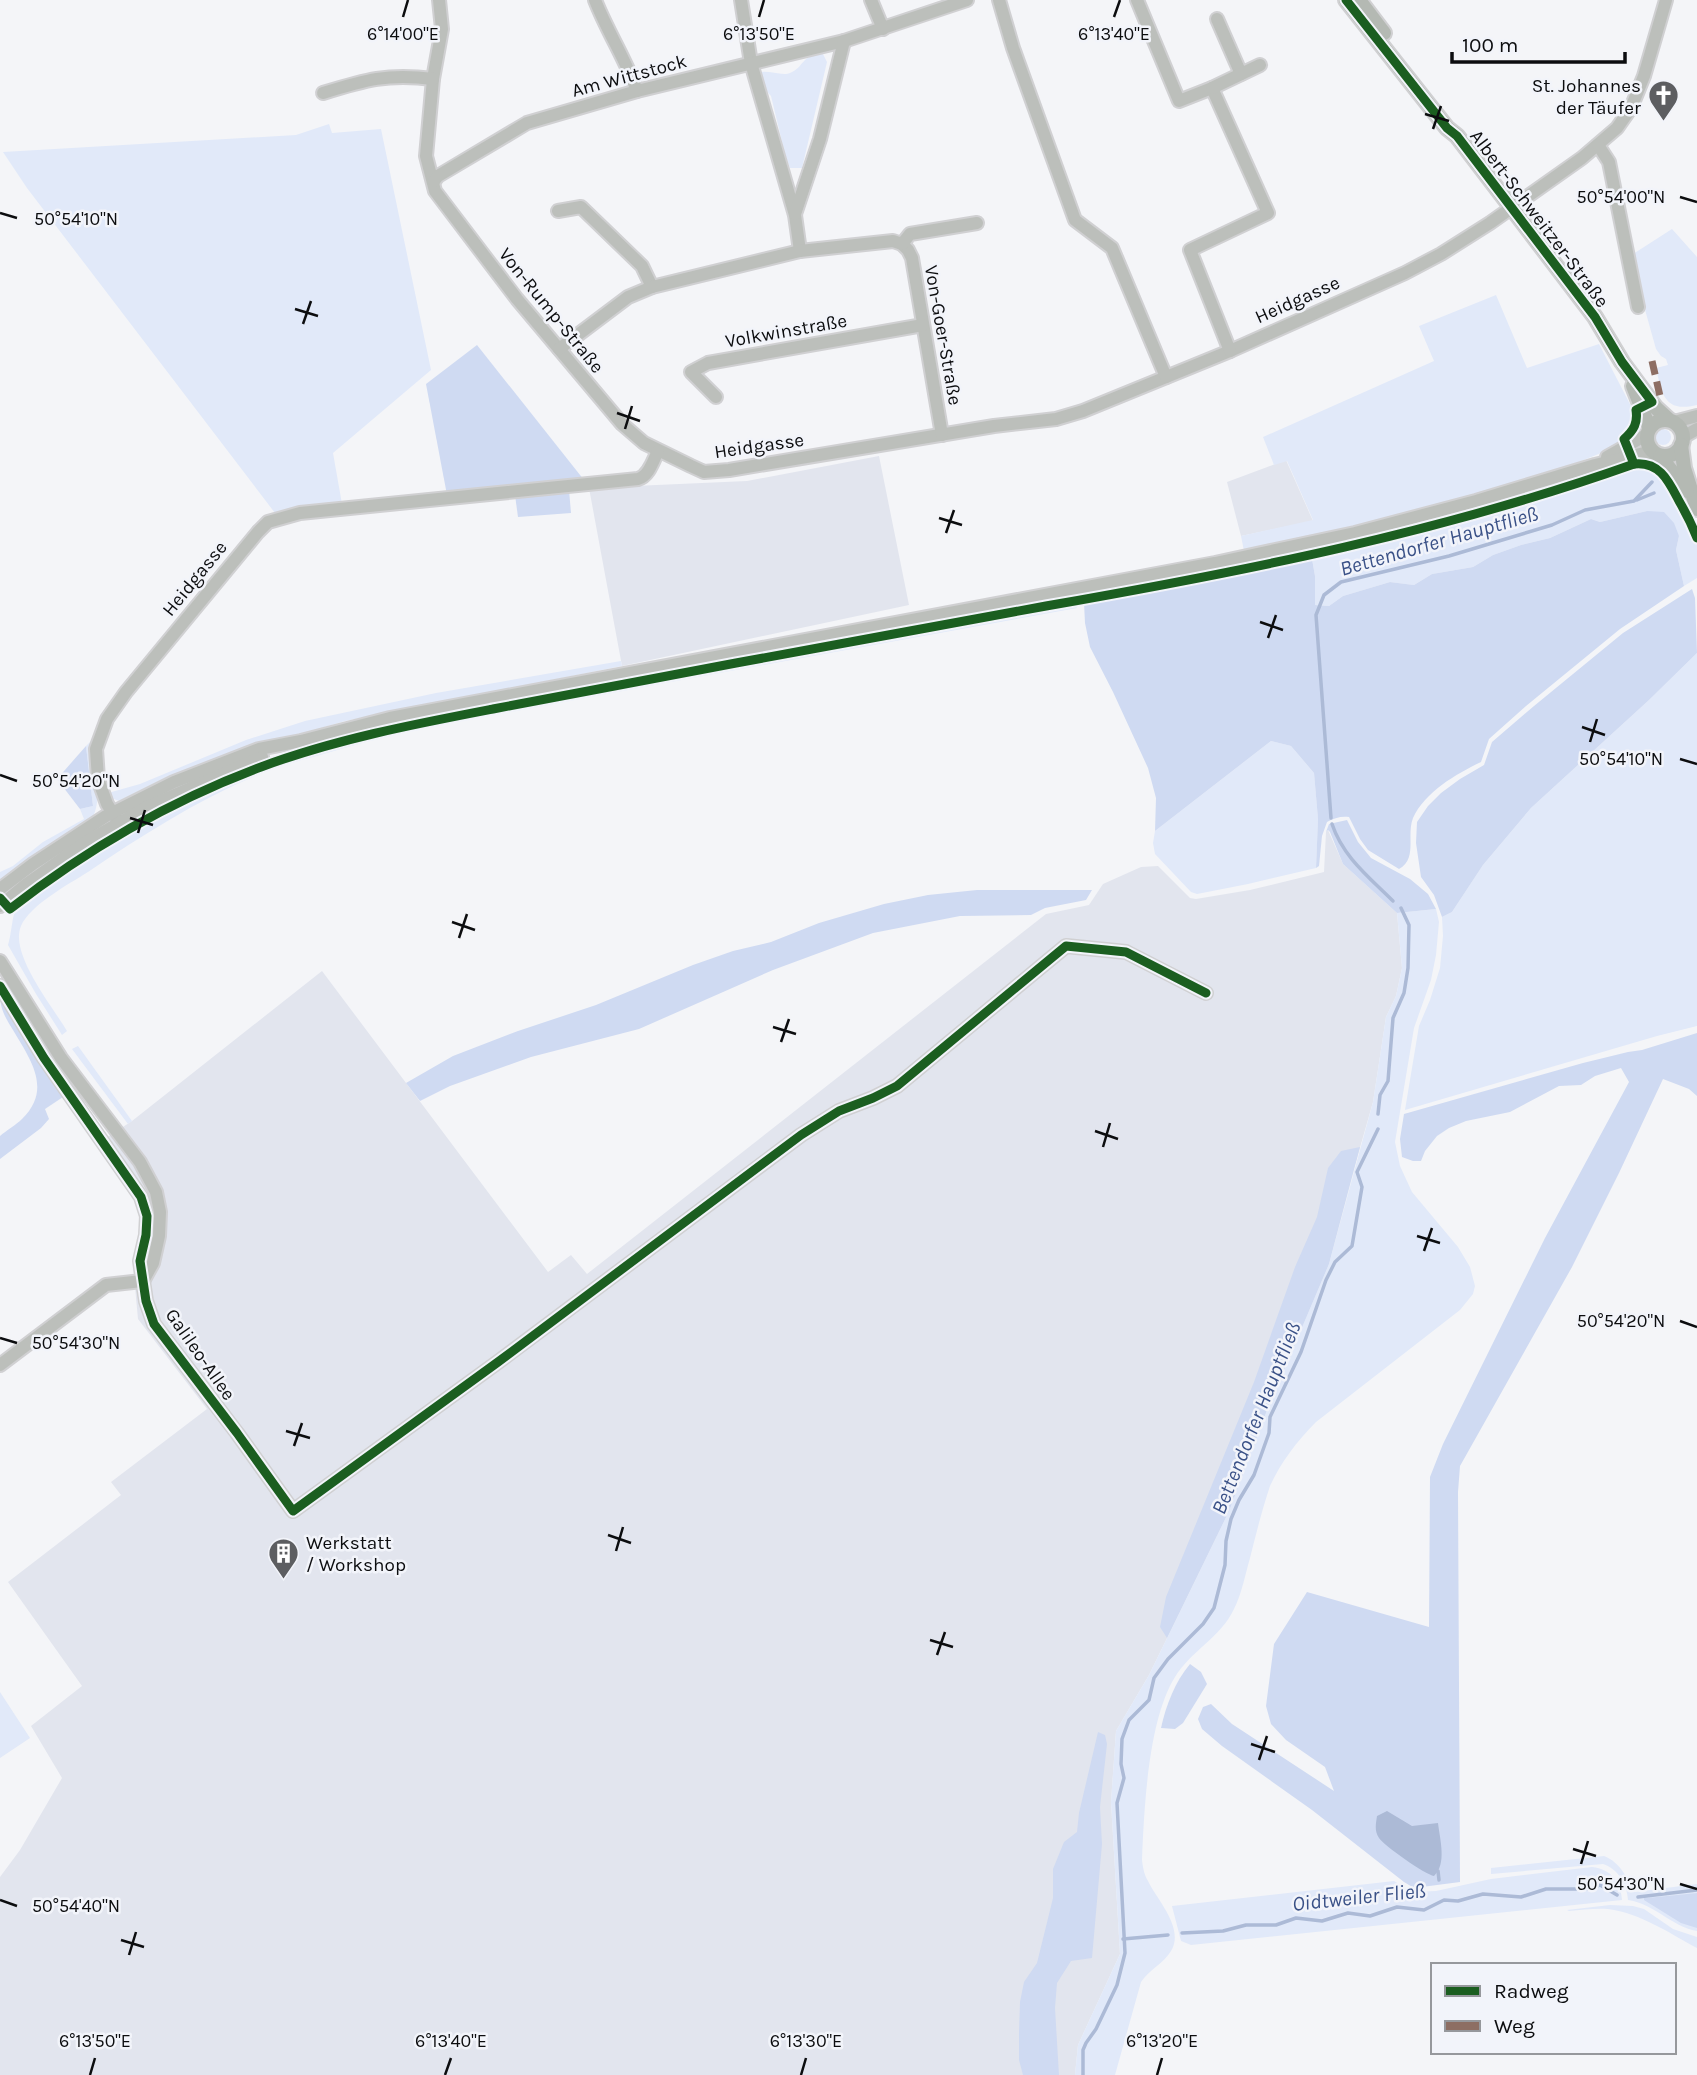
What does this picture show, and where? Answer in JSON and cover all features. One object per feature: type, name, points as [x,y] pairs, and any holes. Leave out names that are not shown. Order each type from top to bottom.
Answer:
[{"type":"main road","name":"Albert-Schweitzer-Straße","points":[[1346,0],[1447,128],[1457,136],[1595,317],[1622,362],[1656,408],[1671,421]]},
{"type":"main road","name":"Albert-Schweitzer-Straße","points":[[1359,0],[1450,118],[1457,136]]},
{"type":"main road","name":"Albert-Schweitzer-Straße","points":[[1622,362],[1648,431]]},
{"type":"main road","points":[[1656,421],[1671,421],[1680,427],[1682,457],[1695,504],[1648,446],[1648,431],[1656,421]]},
{"type":"main road","points":[[1657,454],[1673,454],[1682,441]]},
{"type":"street","name":"Von-Rump-Straße","points":[[439,0],[442,29],[433,79],[426,156],[432,185],[442,202],[517,299],[622,425],[658,451]]},
{"type":"street","points":[[594,0],[606,29],[631,74],[637,92]]},
{"type":"street","points":[[741,0],[751,63],[795,215],[800,251]]},
{"type":"street","points":[[871,0],[883,29]]},
{"type":"street","name":"Am Wittstock","points":[[433,181],[527,123],[637,92],[844,40],[967,0]]},
{"type":"street","points":[[999,0],[1013,48],[1075,220],[1112,248],[1166,377]]},
{"type":"street","points":[[1138,0],[1173,104],[1261,65]]},
{"type":"street","name":"Heidgasse","points":[[116,818],[107,804],[99,779],[96,749],[107,719],[244,547],[268,522],[300,513],[638,479],[648,471],[658,451],[704,472],[729,470],[994,426],[1056,419],[1083,411],[1230,351],[1405,272],[1441,254],[1511,209],[1617,128],[1631,107],[1644,76],[1666,0]]},
{"type":"street","points":[[1217,19],[1241,74]]},
{"type":"street","points":[[795,215],[820,139],[844,40]]},
{"type":"street","points":[[323,93],[368,79],[412,76],[433,79]]},
{"type":"street","points":[[1212,88],[1268,213],[1190,250],[1230,351]]},
{"type":"street","points":[[1598,145],[1609,162],[1638,307]]},
{"type":"street","points":[[558,211],[581,206],[642,266],[652,287]]},
{"type":"street","points":[[559,349],[628,297],[652,287],[800,251],[893,240],[902,244],[910,234],[976,223]]},
{"type":"street","name":"Von-Goer-Straße","points":[[902,244],[912,258],[942,435]]},
{"type":"street","name":"Volkwinstraße","points":[[716,397],[691,372],[709,363],[923,325]]},
{"type":"street","points":[[1671,421],[1697,416]]},
{"type":"street","points":[[1682,441],[1697,429]]},
{"type":"street","points":[[1595,465],[1648,431]]},
{"type":"street","points":[[0,889],[33,864],[116,818],[301,741],[416,713],[1228,560],[1355,533],[1476,501],[1595,465],[1644,453],[1657,454]]},
{"type":"street","points":[[0,906],[116,818]]},
{"type":"street","name":"Galileo-Allee","points":[[0,986],[44,1058],[141,1197],[147,1216],[140,1261],[142,1281],[154,1324],[293,1511],[498,1362],[801,1135],[839,1111],[897,1086],[1066,946],[1126,951],[1206,993]]},
{"type":"street","points":[[0,961],[61,1058],[140,1162],[156,1192],[160,1212],[159,1236],[153,1263],[142,1281],[106,1285],[0,1366]]},
{"type":"shaded area","points":[[823,54],[827,62],[802,168],[790,168],[771,96],[761,85],[762,72],[790,73],[806,59]]},
{"type":"shaded area","points":[[329,124],[332,133],[381,129],[431,370],[333,453],[342,504],[275,513],[27,188],[3,152],[296,135]]},
{"type":"shaded area","points":[[1672,229],[1697,257],[1697,405],[1686,407],[1671,404],[1660,386],[1656,368],[1668,365],[1656,349],[1630,256]]},
{"type":"shaded area","points":[[1496,295],[1527,368],[1599,344],[1634,412],[1633,423],[1622,438],[1623,443],[1531,480],[1437,508],[1244,551],[1241,536],[1313,520],[1287,461],[1274,465],[1263,437],[1434,361],[1419,326]]},
{"type":"shaded area","points":[[477,345],[584,480],[447,495],[426,384]]},
{"type":"shaded area","points":[[1663,429],[1669,431],[1669,443],[1663,445],[1657,443],[1655,437],[1657,431]]},
{"type":"shaded area","points":[[879,456],[909,605],[622,666],[589,488],[747,481]]},
{"type":"shaded area","points":[[1286,460],[1313,521],[1241,536],[1227,482]]},
{"type":"shaded area","points":[[1637,465],[1655,469],[1660,473],[1685,514],[1697,542],[1697,578],[1684,586],[1676,550],[1679,536],[1647,511],[1600,522],[1591,519],[1550,538],[1493,555],[1473,567],[1432,574],[1414,585],[1390,582],[1343,596],[1329,606],[1315,605],[1312,559],[1463,522]]},
{"type":"shaded area","points":[[569,490],[571,513],[518,517],[515,495]]},
{"type":"shaded area","points":[[1647,511],[1664,512],[1674,523],[1679,536],[1676,550],[1684,586],[1620,629],[1526,706],[1489,739],[1481,762],[1433,792],[1413,818],[1410,853],[1405,864],[1399,869],[1368,850],[1349,817],[1327,822],[1322,836],[1319,866],[1316,868],[1318,819],[1314,773],[1291,746],[1271,741],[1155,831],[1156,798],[1148,768],[1090,647],[1084,603],[1312,559],[1315,605],[1329,606],[1343,596],[1390,582],[1414,585],[1432,574],[1473,567],[1493,555],[1550,538],[1591,519],[1600,522]]},
{"type":"shaded area","points":[[1692,589],[1695,598],[1697,653],[1531,808],[1483,865],[1452,912],[1442,917],[1434,895],[1421,877],[1416,843],[1417,822],[1428,806],[1460,779],[1484,765],[1492,742],[1534,706],[1623,633]]},
{"type":"shaded area","points":[[1075,604],[1077,608],[412,731],[295,762],[255,776],[211,796],[149,832],[51,896],[26,918],[19,938],[21,951],[34,980],[67,1031],[62,1035],[8,945],[18,905],[85,858],[190,800],[264,769],[319,750],[384,733],[503,709]]},
{"type":"shaded area","points":[[1697,653],[1697,1026],[1405,1110],[1419,1026],[1440,968],[1442,917],[1452,912],[1483,865],[1531,808]]},
{"type":"shaded area","points":[[621,661],[622,666],[345,721],[250,749],[122,802],[111,798],[108,793],[140,784],[246,740],[305,721],[436,693]]},
{"type":"shaded area","points":[[91,741],[98,794],[89,824],[0,885],[0,872],[13,866],[43,842],[84,819],[80,809],[93,806],[86,746]]},
{"type":"shaded area","points":[[1271,741],[1291,746],[1314,773],[1318,819],[1316,868],[1197,894],[1191,892],[1155,854],[1155,831]]},
{"type":"shaded area","points":[[86,746],[93,806],[80,809],[57,779]]},
{"type":"shaded area","points":[[1347,820],[1358,842],[1371,858],[1410,879],[1428,894],[1436,909],[1397,913],[1343,864],[1330,832],[1326,832],[1329,824]]},
{"type":"shaded area","points":[[1328,830],[1343,864],[1397,913],[1402,968],[1396,996],[1386,1017],[1373,1102],[1355,1165],[1267,1410],[1229,1511],[1149,1675],[1116,1731],[1111,1802],[1120,1954],[1078,2045],[1075,2075],[0,2075],[0,1877],[20,1850],[62,1778],[31,1726],[82,1686],[8,1582],[121,1495],[111,1482],[207,1409],[138,1319],[133,1265],[143,1236],[144,1216],[136,1192],[100,1142],[132,1121],[322,971],[548,1272],[571,1255],[587,1274],[1046,914],[1089,905],[1103,884],[1141,867],[1158,866],[1190,898],[1196,899],[1250,890],[1324,872]]},
{"type":"shaded area","points":[[977,890],[1092,890],[1086,900],[1045,908],[1031,915],[960,916],[873,933],[773,970],[639,1029],[531,1057],[450,1086],[420,1101],[406,1083],[453,1056],[596,1005],[733,951],[771,942],[819,923],[884,904],[928,895]]},
{"type":"shaded area","points":[[1436,909],[1439,922],[1436,955],[1431,980],[1414,1028],[1395,1142],[1400,1166],[1412,1192],[1458,1247],[1470,1267],[1475,1286],[1473,1294],[1460,1310],[1316,1422],[1290,1452],[1274,1477],[1234,1609],[1222,1628],[1189,1659],[1175,1677],[1166,1695],[1153,1741],[1146,1791],[1142,1860],[1147,1878],[1172,1924],[1174,1942],[1168,1955],[1141,1982],[1115,2075],[1075,2075],[1078,2045],[1120,1954],[1111,1802],[1116,1731],[1149,1675],[1229,1511],[1267,1410],[1329,1264],[1373,1102],[1386,1017],[1396,996],[1402,968],[1397,913]]},
{"type":"shaded area","points":[[0,994],[66,1095],[45,1109],[49,1119],[41,1128],[0,1159],[0,1136],[20,1121],[31,1108],[37,1085],[36,1074],[26,1052],[4,1013]]},
{"type":"shaded area","points":[[1697,1033],[1697,1096],[1689,1089],[1663,1079],[1572,1267],[1460,1466],[1460,1882],[1414,1888],[1222,1746],[1202,1729],[1198,1719],[1203,1707],[1211,1704],[1232,1724],[1334,1791],[1325,1767],[1286,1740],[1271,1724],[1266,1706],[1274,1644],[1307,1592],[1429,1627],[1430,1477],[1443,1444],[1545,1238],[1629,1082],[1621,1068],[1595,1076],[1581,1085],[1559,1086],[1510,1112],[1466,1121],[1437,1136],[1421,1161],[1402,1157],[1400,1139],[1404,1114]]},
{"type":"shaded area","points":[[78,1046],[132,1121],[128,1124],[72,1049]]},
{"type":"shaded area","points":[[1360,1147],[1329,1264],[1267,1410],[1229,1511],[1167,1638],[1160,1627],[1166,1597],[1254,1382],[1295,1267],[1317,1217],[1328,1168],[1341,1151]]},
{"type":"shaded area","points":[[1190,1664],[1201,1672],[1207,1684],[1183,1723],[1175,1729],[1161,1728],[1172,1694]]},
{"type":"shaded area","points":[[0,1692],[30,1738],[0,1758]]},
{"type":"shaded area","points":[[1098,1732],[1105,1735],[1107,1744],[1100,1807],[1102,1844],[1092,1958],[1071,1961],[1057,1983],[1055,2008],[1059,2075],[1023,2075],[1019,2060],[1019,2033],[1024,1982],[1037,1963],[1053,1898],[1053,1869],[1064,1842],[1077,1832]]},
{"type":"shaded area","points":[[1387,1811],[1412,1826],[1438,1823],[1442,1858],[1434,1876],[1405,1859],[1379,1838],[1376,1830],[1377,1816]]},
{"type":"shaded area","points":[[1604,1856],[1619,1866],[1635,1892],[1697,1884],[1697,1931],[1679,1925],[1647,1906],[1628,1900],[1621,1878],[1613,1869],[1603,1864],[1491,1874],[1491,1868]]},
{"type":"shaded area","points":[[1592,1867],[1605,1870],[1614,1878],[1620,1888],[1622,1900],[1191,1945],[1181,1941],[1172,1906],[1394,1881],[1412,1892],[1436,1891],[1491,1879]]},
{"type":"shaded area","points":[[1697,1893],[1697,1928],[1681,1923],[1644,1900],[1644,1898]]},
{"type":"shaded area","points":[[1610,1905],[1644,1909],[1673,1929],[1697,1937],[1697,1948],[1654,1924],[1620,1911],[1567,1910]]},
{"type":"waterway","name":"Bettendorfer Hauptfließ","points":[[1331,818],[1316,615],[1324,595],[1341,582],[1449,556],[1552,525],[1585,510],[1634,501],[1652,482]]},
{"type":"waterway","points":[[1637,500],[1654,493]]},
{"type":"waterway","name":"Bettendorfer Hauptfließ","points":[[1332,824],[1350,857],[1393,901]]},
{"type":"waterway","name":"Bettendorfer Hauptfließ","points":[[1378,1114],[1380,1095],[1388,1081],[1393,1018],[1404,993],[1408,968],[1409,925],[1401,908]]},
{"type":"waterway","name":"Bettendorfer Hauptfließ","points":[[1083,2075],[1083,2050],[1117,1985],[1125,1953],[1117,1803],[1124,1778],[1121,1764],[1122,1739],[1129,1720],[1149,1700],[1154,1678],[1214,1608],[1225,1565],[1226,1541],[1231,1519],[1254,1475],[1269,1433],[1270,1417],[1301,1352],[1326,1280],[1335,1262],[1352,1246],[1362,1187],[1357,1172],[1378,1129]]},
{"type":"waterway","points":[[1438,1871],[1439,1880]]},
{"type":"waterway","name":"Oidtweiler Fließ","points":[[1182,1933],[1223,1931],[1246,1925],[1276,1925],[1296,1918],[1322,1921],[1348,1913],[1370,1916],[1397,1907],[1424,1910],[1444,1900],[1458,1901],[1483,1894],[1521,1897],[1546,1889],[1592,1889],[1600,1885],[1617,1895]]},
{"type":"waterway","name":"Oidtweiler Fließ","points":[[1638,1897],[1697,1890]]},
{"type":"waterway","name":"Oidtweiler Fließ","points":[[1123,1939],[1168,1935]]},
{"type":"marked path","points":[[1652,361],[1660,396]]},
{"type":"cycle path","points":[[1346,0],[1447,128],[1457,136],[1595,317],[1622,362],[1652,402],[1636,410],[1634,426],[1624,439],[1634,464]]},
{"type":"cycle path","points":[[0,898],[10,909],[69,866],[162,811],[227,780],[289,757],[347,740],[554,697],[1270,564],[1490,510],[1634,464],[1651,466],[1662,474],[1697,538]]},
{"type":"cycle path","points":[[0,986],[44,1058],[141,1197],[147,1216],[140,1261],[146,1301],[154,1324],[293,1511],[498,1362],[801,1135],[839,1111],[897,1086],[1066,946],[1126,952],[1206,993]]},
{"type":"place","name":"St. Johannes der Täufer","points":[[1664,123]]},
{"type":"place","name":"Werkstatt / Workshop","points":[[283,1580]]}]
